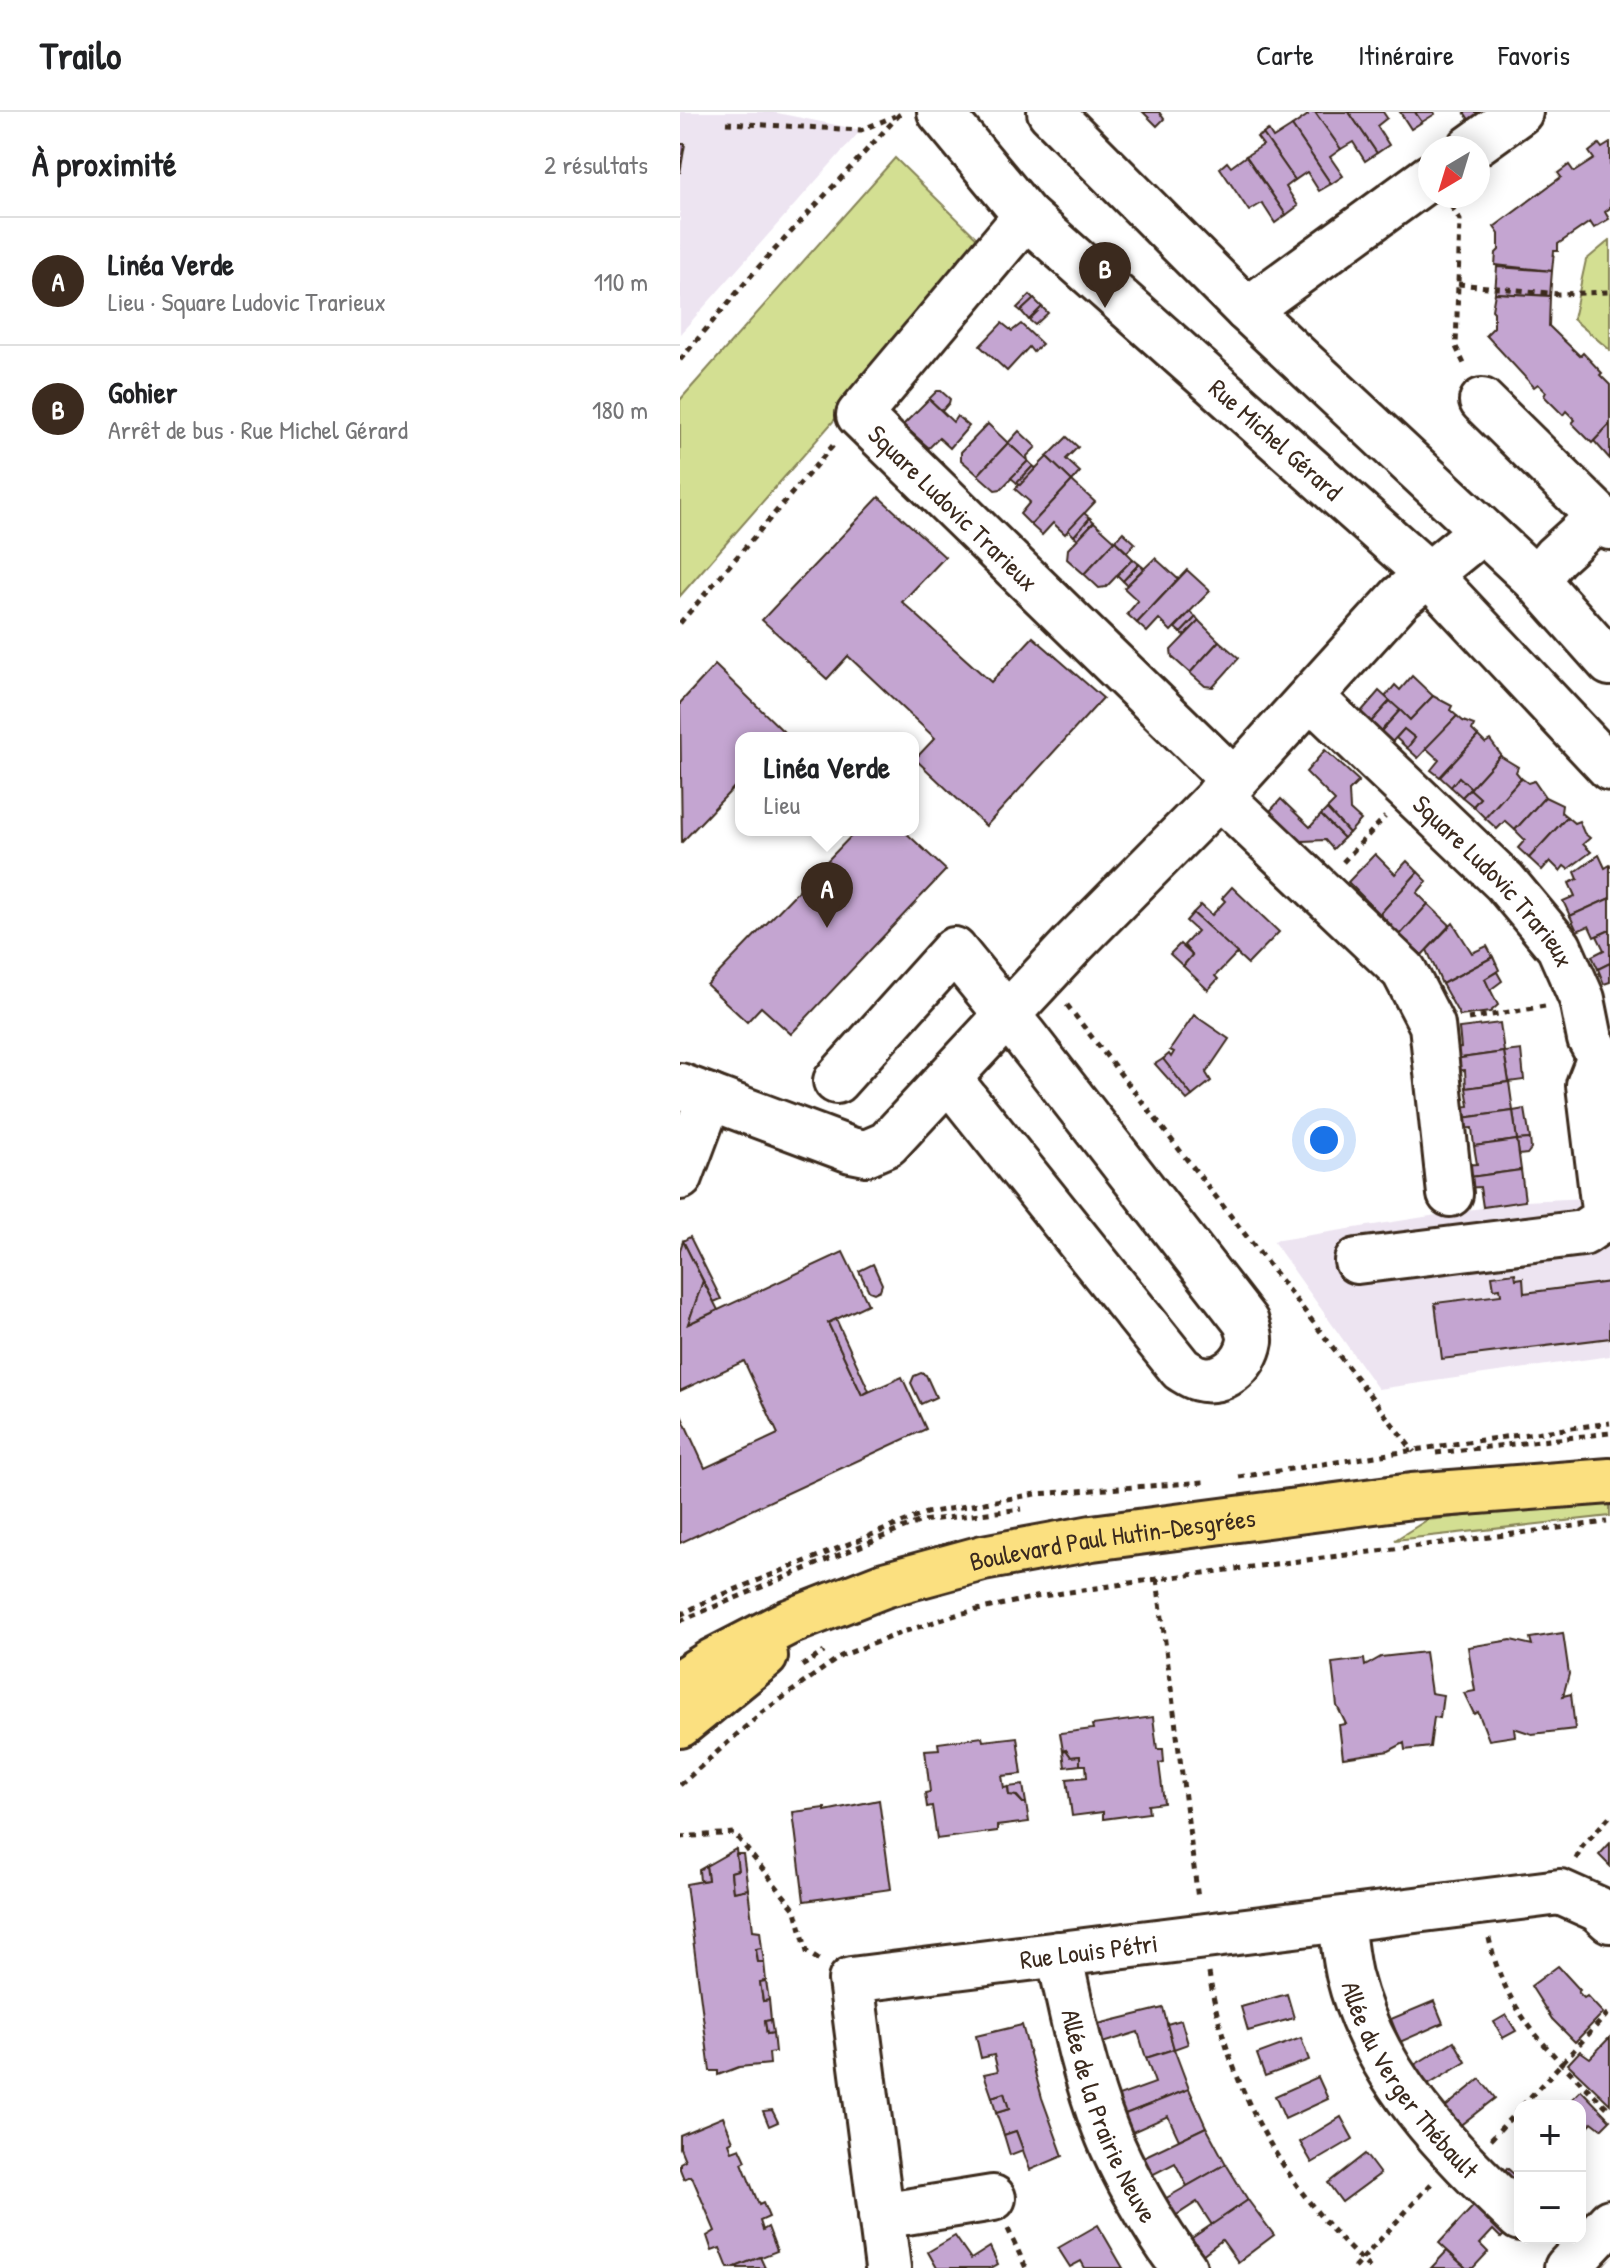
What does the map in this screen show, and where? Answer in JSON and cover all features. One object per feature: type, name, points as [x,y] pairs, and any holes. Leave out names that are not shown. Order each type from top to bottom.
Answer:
[{"type":"main road","name":"Boulevard Paul Hutin-Desgrées","points":[[680,1725],[826,1630],[884,1585],[983,1558],[1414,1476],[1506,1472],[1610,1456]]},
{"type":"main road","name":"Boulevard Paul Hutin-Desgrées","points":[[1414,1476],[1610,1481]]},
{"type":"main road","name":"Boulevard Paul Hutin-Desgrées","points":[[680,1682],[713,1661],[789,1622],[826,1630]]},
{"type":"street","points":[[1050,112],[1247,310],[1536,580],[1610,663]]},
{"type":"street","points":[[1487,136],[1520,112]]},
{"type":"street","name":"Rue Michel Gérard","points":[[935,116],[1026,216],[1429,575],[1610,768]]},
{"type":"street","points":[[1247,310],[1418,186]]},
{"type":"street","name":"Square Ludovic Trarieux","points":[[1026,216],[859,415],[1226,788],[1319,890],[1404,971],[1432,1025]]},
{"type":"street","points":[[1482,401],[1604,522],[1555,557],[1536,580]]},
{"type":"street","points":[[680,1177],[695,1091],[866,1153],[887,1144],[1226,788],[1401,597],[1482,531]]},
{"type":"street","name":"Square Ludovic Trarieux","points":[[1311,697],[1505,882],[1559,947],[1582,999],[1590,1039],[1605,1058],[1589,1085],[1605,1218],[1583,1233],[1357,1261]]},
{"type":"street","points":[[836,1081],[954,950],[1246,1322],[1250,1340],[1233,1372],[1217,1379],[1199,1378],[1181,1369],[949,1079]]},
{"type":"street","points":[[1432,1025],[1450,1194]]},
{"type":"street","points":[[1560,1892],[1598,1909],[1610,1920]]},
{"type":"street","name":"Rue Louis Pétri","points":[[888,2268],[851,1980],[1560,1892]]},
{"type":"street","name":"Allée du Verger Thébault","points":[[1341,1920],[1349,1975],[1372,2036],[1402,2089],[1456,2157],[1514,2212]]},
{"type":"street","name":"Allée de la Prairie Neuve","points":[[1059,1954],[1079,2047],[1105,2129],[1144,2206],[1184,2268]]},
{"type":"street","points":[[881,2216],[993,2198]]},
{"type":"street","points":[[1559,2257],[1610,2222]]},
{"type":"path","points":[[726,123],[861,130],[935,116]]},
{"type":"path","points":[[680,360],[756,270],[935,116]]},
{"type":"path","points":[[1452,208],[1460,220],[1456,347],[1482,401]]},
{"type":"path","points":[[1458,284],[1558,294],[1610,292]]},
{"type":"path","points":[[680,623],[859,415]]},
{"type":"path","points":[[1319,890],[1409,790]]},
{"type":"path","points":[[1045,976],[1414,1476],[1610,1433]]},
{"type":"path","points":[[1432,1025],[1582,999]]},
{"type":"path","points":[[680,1785],[760,1714],[841,1656],[959,1614],[1036,1597],[1157,1579],[1610,1522]]},
{"type":"path","points":[[1157,1579],[1215,2012],[1250,2108],[1279,2160],[1317,2211],[1370,2268]]},
{"type":"path","points":[[792,1672],[826,1630]]},
{"type":"path","points":[[1560,1892],[1582,1847],[1610,1816]]},
{"type":"path","points":[[680,1837],[734,1833],[796,1911],[802,1934]]},
{"type":"path","points":[[1482,1902],[1494,1961],[1523,2020],[1561,2064],[1610,2110]]},
{"type":"path","points":[[1528,2100],[1610,2011]]},
{"type":"path","points":[[1354,2268],[1456,2157]]},
{"type":"shaded area","points":[[680,112],[772,112],[861,130],[680,334]]},
{"type":"shaded area","points":[[1610,1103],[1610,1356],[1378,1389],[1273,1241],[1525,1201],[1588,1198]]},
{"type":"green space","points":[[895,158],[986,247],[680,596],[680,400]]},
{"type":"green space","points":[[1610,240],[1610,350],[1573,319],[1586,260]]},
{"type":"green space","points":[[1610,1501],[1610,1516],[1395,1540],[1427,1520]]},
{"type":"building","points":[[1143,112],[1159,112],[1164,119],[1157,126]]},
{"type":"building","points":[[1306,112],[1315,112],[1341,149],[1330,157],[1343,176],[1331,184],[1292,126],[1308,115]]},
{"type":"building","points":[[1315,112],[1349,112],[1377,153],[1365,161],[1353,142],[1341,149]]},
{"type":"building","points":[[1349,112],[1383,112],[1387,118],[1377,126],[1389,145],[1377,153]]},
{"type":"building","points":[[1400,112],[1415,112],[1422,122],[1411,129]]},
{"type":"building","points":[[1415,112],[1434,112],[1435,114],[1422,122]]},
{"type":"building","points":[[1464,112],[1483,112],[1470,121]]},
{"type":"building","points":[[1292,126],[1331,184],[1319,191],[1307,172],[1295,180],[1263,134],[1268,130],[1273,138]]},
{"type":"building","points":[[1263,134],[1295,180],[1286,187],[1298,206],[1286,215],[1246,156],[1263,145],[1257,137]]},
{"type":"building","points":[[1610,143],[1610,208],[1605,212],[1609,219],[1594,228],[1590,222],[1558,244],[1552,271],[1495,265],[1499,234],[1494,227],[1561,177],[1558,173],[1569,165],[1574,172],[1594,159],[1589,152],[1599,144],[1602,148]]},
{"type":"building","points":[[680,144],[685,144],[680,173]]},
{"type":"building","points":[[1246,156],[1286,215],[1275,223],[1262,203],[1249,211],[1220,168],[1227,162],[1231,167]]},
{"type":"building","points":[[1497,267],[1552,271],[1550,296],[1495,293]]},
{"type":"building","points":[[1495,293],[1550,296],[1549,326],[1580,356],[1583,353],[1610,385],[1610,424],[1592,443],[1572,423],[1575,420],[1566,411],[1563,415],[1544,396],[1546,392],[1538,384],[1534,387],[1486,335],[1494,327],[1492,310]]},
{"type":"building","points":[[1030,295],[1034,299],[1021,311],[1017,308]]},
{"type":"building","points":[[1034,299],[1042,307],[1029,320],[1021,311]]},
{"type":"building","points":[[1042,307],[1048,313],[1035,325],[1029,320]]},
{"type":"building","points":[[1002,323],[1012,331],[1021,324],[1042,344],[1033,352],[1029,347],[1007,371],[980,346]]},
{"type":"building","points":[[937,391],[950,399],[942,411],[929,399]]},
{"type":"building","points":[[929,399],[953,422],[957,416],[969,426],[950,448],[939,438],[929,448],[903,425]]},
{"type":"building","points":[[988,424],[1008,443],[978,475],[961,460],[961,452]]},
{"type":"building","points":[[1610,424],[1610,459],[1594,441]]},
{"type":"building","points":[[1019,431],[1036,447],[1027,456],[1028,461],[1008,443]]},
{"type":"building","points":[[1067,437],[1078,447],[1066,459],[1080,472],[1072,481],[1047,457]]},
{"type":"building","points":[[1008,443],[1028,461],[1001,489],[995,490],[978,475]]},
{"type":"building","points":[[1047,457],[1072,481],[1031,525],[1020,514],[1030,502],[1015,489]]},
{"type":"building","points":[[1028,461],[1033,466],[1017,483],[1011,478]]},
{"type":"building","points":[[1033,466],[1036,468],[1020,485],[1017,483]]},
{"type":"building","points":[[1072,481],[1095,502],[1065,534],[1053,523],[1042,535],[1031,525]]},
{"type":"building","points":[[879,497],[945,557],[902,602],[991,682],[1033,637],[1103,698],[986,826],[919,763],[919,755],[935,738],[848,656],[827,679],[762,620]]},
{"type":"building","points":[[1084,513],[1090,518],[1074,536],[1068,530]]},
{"type":"building","points":[[1090,518],[1094,522],[1078,539],[1074,536]]},
{"type":"building","points":[[1094,522],[1115,541],[1084,574],[1067,559],[1068,549]]},
{"type":"building","points":[[1123,532],[1135,543],[1127,552],[1115,541]]},
{"type":"building","points":[[1115,541],[1133,559],[1106,587],[1099,588],[1084,574]]},
{"type":"building","points":[[1155,558],[1178,579],[1137,623],[1127,614],[1138,601],[1124,588]]},
{"type":"building","points":[[1133,559],[1139,564],[1123,581],[1117,575]]},
{"type":"building","points":[[1139,564],[1144,568],[1127,585],[1123,581]]},
{"type":"building","points":[[1187,570],[1210,591],[1171,631],[1159,619],[1147,632],[1137,623]]},
{"type":"building","points":[[1190,612],[1196,617],[1181,633],[1175,628]]},
{"type":"building","points":[[1196,617],[1199,621],[1184,636],[1181,633]]},
{"type":"building","points":[[1199,621],[1219,641],[1190,673],[1172,657],[1171,650]]},
{"type":"building","points":[[1219,641],[1239,658],[1213,687],[1205,686],[1190,673]]},
{"type":"building","points":[[715,665],[784,732],[735,732],[735,786],[682,842],[680,703]]},
{"type":"building","points":[[1412,676],[1433,696],[1410,720],[1385,697],[1395,685],[1400,690]]},
{"type":"building","points":[[1379,691],[1390,701],[1371,722],[1360,713]]},
{"type":"building","points":[[1433,696],[1452,706],[1450,710],[1457,716],[1418,758],[1407,748],[1415,738],[1404,729],[1392,742],[1381,731],[1400,710],[1410,720]]},
{"type":"building","points":[[1390,701],[1400,710],[1381,731],[1371,722]]},
{"type":"building","points":[[1457,716],[1474,725],[1472,730],[1478,736],[1440,777],[1431,770],[1439,760],[1426,748]]},
{"type":"building","points":[[1404,729],[1415,738],[1407,748],[1396,738]]},
{"type":"building","points":[[1478,736],[1485,743],[1490,740],[1501,755],[1471,788],[1459,777],[1451,787],[1440,777]]},
{"type":"building","points":[[1325,750],[1359,781],[1349,791],[1350,810],[1361,820],[1349,833],[1327,809],[1335,801],[1306,772]]},
{"type":"building","points":[[1500,756],[1518,767],[1516,772],[1521,778],[1485,818],[1473,806],[1480,798],[1470,789]]},
{"type":"building","points":[[1459,777],[1471,788],[1462,797],[1451,787]]},
{"type":"building","points":[[1521,778],[1528,783],[1534,781],[1545,797],[1515,830],[1505,821],[1497,829],[1485,818]]},
{"type":"building","points":[[1470,789],[1480,798],[1473,806],[1462,797]]},
{"type":"building","points":[[1545,797],[1562,805],[1561,812],[1567,817],[1529,858],[1518,848],[1525,840],[1515,830]]},
{"type":"building","points":[[1281,799],[1310,827],[1321,815],[1344,838],[1333,849],[1325,840],[1303,841],[1293,851],[1261,821]]},
{"type":"building","points":[[1327,809],[1349,833],[1344,838],[1321,815]]},
{"type":"building","points":[[1567,817],[1574,823],[1579,821],[1590,838],[1583,844],[1591,852],[1568,869],[1564,866],[1560,871],[1550,861],[1542,870],[1529,858]]},
{"type":"building","points":[[851,836],[909,836],[946,870],[791,1034],[761,1007],[747,1022],[707,985]]},
{"type":"building","points":[[1375,854],[1395,874],[1407,861],[1418,872],[1380,914],[1348,882]]},
{"type":"building","points":[[1599,855],[1605,868],[1610,865],[1610,898],[1570,916],[1563,901],[1575,896],[1569,883],[1578,879],[1575,872]]},
{"type":"building","points":[[1418,872],[1427,881],[1417,893],[1428,904],[1389,947],[1381,938],[1391,925],[1380,914]]},
{"type":"building","points":[[1232,887],[1279,932],[1248,964],[1193,913],[1201,905],[1212,915],[1225,901],[1222,898]]},
{"type":"building","points":[[1610,898],[1610,930],[1594,937],[1589,926],[1577,931],[1570,916]]},
{"type":"building","points":[[1428,904],[1450,925],[1422,955],[1408,942],[1396,955],[1389,947]]},
{"type":"building","points":[[1193,913],[1237,953],[1215,976],[1218,979],[1208,990],[1183,966],[1192,955],[1184,945],[1197,931],[1186,921]]},
{"type":"building","points":[[1453,923],[1472,953],[1487,946],[1493,957],[1442,984],[1427,950]]},
{"type":"building","points":[[1610,930],[1610,963],[1598,969],[1592,956],[1604,950],[1597,936]]},
{"type":"building","points":[[1180,944],[1192,955],[1183,966],[1170,954]]},
{"type":"building","points":[[1493,957],[1499,970],[1485,979],[1498,1005],[1490,1012],[1460,1016],[1442,984]]},
{"type":"building","points":[[1610,963],[1610,982],[1604,984],[1598,969]]},
{"type":"building","points":[[1497,972],[1502,981],[1490,990],[1485,979]]},
{"type":"building","points":[[1194,1015],[1229,1039],[1206,1073],[1211,1081],[1192,1096],[1163,1059],[1169,1054],[1171,1057],[1174,1052],[1170,1050]]},
{"type":"building","points":[[1500,1023],[1504,1052],[1447,1060],[1444,1050],[1461,1048],[1459,1028]]},
{"type":"building","points":[[1521,1050],[1524,1080],[1509,1082],[1504,1052]]},
{"type":"building","points":[[1504,1052],[1509,1082],[1466,1088],[1465,1070],[1448,1071],[1447,1060]]},
{"type":"building","points":[[1163,1059],[1192,1096],[1187,1100],[1155,1064]]},
{"type":"building","points":[[1509,1082],[1513,1111],[1455,1119],[1453,1108],[1469,1106],[1466,1088]]},
{"type":"building","points":[[1525,1109],[1530,1139],[1517,1140],[1513,1111]]},
{"type":"building","points":[[1513,1111],[1517,1140],[1474,1146],[1472,1128],[1456,1129],[1455,1119]]},
{"type":"building","points":[[1530,1139],[1531,1149],[1527,1154],[1519,1155],[1517,1140]]},
{"type":"building","points":[[1517,1140],[1521,1170],[1463,1178],[1461,1165],[1477,1164],[1474,1146]]},
{"type":"building","points":[[1521,1170],[1525,1201],[1483,1207],[1480,1187],[1464,1188],[1463,1178]]},
{"type":"building","points":[[690,1237],[721,1299],[714,1302],[683,1241]]},
{"type":"building","points":[[683,1241],[703,1281],[688,1324],[843,1252],[868,1304],[828,1323],[862,1395],[902,1377],[926,1429],[680,1543],[680,1413],[705,1468],[778,1434],[744,1361],[680,1391],[680,1250]]},
{"type":"building","points":[[873,1264],[882,1284],[880,1290],[874,1293],[869,1291],[859,1271]]},
{"type":"building","points":[[1515,1273],[1516,1279],[1523,1278],[1524,1293],[1610,1282],[1610,1338],[1442,1359],[1435,1303],[1501,1295],[1500,1288],[1494,1289],[1492,1276]]},
{"type":"building","points":[[703,1281],[718,1310],[688,1324]]},
{"type":"building","points":[[836,1319],[869,1391],[862,1395],[828,1323]]},
{"type":"building","points":[[921,1373],[926,1375],[936,1397],[921,1404],[911,1383],[914,1376]]},
{"type":"building","points":[[1563,1633],[1569,1674],[1563,1696],[1571,1694],[1575,1729],[1532,1734],[1514,1728],[1515,1736],[1489,1740],[1478,1712],[1474,1714],[1464,1693],[1475,1691],[1468,1647],[1511,1640],[1532,1645],[1530,1638]]},
{"type":"building","points":[[1425,1652],[1431,1693],[1443,1695],[1440,1718],[1434,1717],[1430,1747],[1405,1750],[1404,1743],[1389,1751],[1343,1758],[1339,1725],[1346,1724],[1337,1706],[1332,1663],[1364,1659],[1365,1666],[1381,1657]]},
{"type":"building","points":[[1153,1717],[1157,1749],[1163,1749],[1164,1762],[1159,1763],[1164,1803],[1148,1805],[1149,1813],[1103,1819],[1103,1812],[1072,1816],[1067,1779],[1087,1777],[1086,1765],[1080,1765],[1080,1756],[1071,1757],[1066,1750],[1063,1751],[1060,1733],[1093,1729],[1092,1725]]},
{"type":"building","points":[[982,1737],[983,1741],[1017,1737],[1022,1774],[1002,1776],[1009,1795],[1015,1795],[1026,1803],[1029,1822],[997,1826],[997,1831],[937,1839],[932,1806],[927,1807],[925,1793],[930,1792],[925,1750],[939,1749],[938,1743]]},
{"type":"building","points":[[1066,1750],[1071,1757],[1080,1756],[1080,1765],[1065,1767],[1063,1751]]},
{"type":"building","points":[[1023,1785],[1026,1803],[1017,1796],[1009,1795],[1008,1787]]},
{"type":"building","points":[[879,1800],[891,1889],[804,1901],[793,1812],[825,1808],[825,1811]]},
{"type":"building","points":[[1610,1843],[1610,1866],[1599,1855]]},
{"type":"building","points":[[736,1849],[738,1870],[731,1872],[733,1892],[748,1889],[753,1930],[760,1931],[762,1948],[756,1949],[758,1962],[764,1962],[766,1981],[760,1982],[763,2001],[769,2000],[771,2020],[765,2021],[767,2034],[773,2033],[775,2052],[769,2053],[770,2064],[739,2067],[718,2075],[718,2071],[710,2071],[686,1884],[708,1880],[706,1866]]},
{"type":"building","points":[[736,1854],[743,1854],[748,1889],[733,1892],[731,1872],[738,1870]]},
{"type":"building","points":[[706,1866],[708,1880],[700,1881],[699,1870]]},
{"type":"building","points":[[762,1948],[764,1962],[758,1962],[756,1949]]},
{"type":"building","points":[[1558,1966],[1580,1990],[1578,1992],[1584,1998],[1587,1996],[1603,2013],[1575,2042],[1552,2019],[1531,1986]]},
{"type":"building","points":[[766,1981],[769,2000],[763,2001],[760,1982]]},
{"type":"building","points":[[1287,1994],[1294,2018],[1248,2031],[1241,2007]]},
{"type":"building","points":[[1434,2001],[1443,2023],[1400,2042],[1391,2019]]},
{"type":"building","points":[[1163,2008],[1174,2049],[1146,2058],[1138,2032],[1096,2045],[1090,2026]]},
{"type":"building","points":[[1506,2015],[1516,2031],[1503,2038],[1494,2022]]},
{"type":"building","points":[[771,2020],[773,2033],[767,2034],[765,2021]]},
{"type":"building","points":[[1181,2020],[1188,2044],[1174,2049],[1167,2024]]},
{"type":"building","points":[[1022,2025],[1042,2098],[1063,2156],[1030,2170],[1016,2131],[1004,2135],[996,2113],[1009,2109],[1004,2093],[992,2097],[984,2074],[998,2071],[994,2055],[981,2058],[976,2036]]},
{"type":"building","points":[[1610,2037],[1610,2104],[1568,2064],[1580,2051],[1590,2058]]},
{"type":"building","points":[[1301,2038],[1309,2060],[1265,2076],[1257,2054]]},
{"type":"building","points":[[1454,2041],[1466,2062],[1426,2086],[1414,2065]]},
{"type":"building","points":[[1174,2049],[1189,2089],[1120,2116],[1113,2098],[1155,2083],[1146,2058]]},
{"type":"building","points":[[1318,2077],[1328,2099],[1285,2119],[1275,2096]]},
{"type":"building","points":[[1480,2079],[1495,2098],[1458,2127],[1443,2109]]},
{"type":"building","points":[[1189,2089],[1206,2127],[1179,2140],[1168,2116],[1128,2134],[1120,2116]]},
{"type":"building","points":[[1581,2090],[1610,2120],[1601,2129],[1592,2122],[1586,2129],[1586,2100],[1571,2100]]},
{"type":"building","points":[[1004,2093],[1009,2109],[996,2113],[992,2097]]},
{"type":"building","points":[[772,2110],[778,2122],[769,2126],[763,2111]]},
{"type":"building","points":[[723,2117],[733,2141],[729,2143],[732,2151],[740,2148],[746,2161],[742,2163],[759,2205],[763,2203],[769,2217],[760,2221],[763,2230],[768,2227],[777,2251],[733,2268],[728,2268],[720,2248],[712,2251],[707,2236],[715,2231],[693,2179],[690,2176],[684,2179],[680,2169],[680,2163],[685,2160],[680,2148],[680,2135]]},
{"type":"building","points":[[1341,2117],[1353,2139],[1312,2163],[1300,2142]]},
{"type":"building","points":[[1206,2127],[1226,2164],[1187,2186],[1175,2163],[1148,2177],[1139,2159]]},
{"type":"building","points":[[1016,2131],[1023,2150],[1010,2155],[1004,2135]]},
{"type":"building","points":[[1365,2154],[1380,2174],[1342,2202],[1328,2183]]},
{"type":"building","points":[[1226,2164],[1248,2200],[1212,2225],[1197,2202],[1172,2218],[1161,2201]]},
{"type":"building","points":[[1507,2168],[1514,2174],[1514,2194],[1498,2179]]},
{"type":"building","points":[[1481,2198],[1512,2226],[1501,2238],[1493,2230],[1480,2244],[1488,2252],[1473,2268],[1466,2268],[1439,2243]]},
{"type":"building","points":[[1248,2200],[1274,2235],[1238,2262],[1222,2240],[1198,2258],[1186,2242]]},
{"type":"building","points":[[1098,2225],[1123,2268],[1085,2268],[1081,2261],[1070,2267],[1058,2248]]},
{"type":"building","points":[[955,2236],[971,2259],[990,2247],[998,2264],[991,2268],[937,2268],[928,2252]]},
{"type":"building","points":[[1447,2251],[1466,2268],[1431,2268]]},
{"type":"building","points":[[760,2257],[765,2268],[733,2268]]},
{"type":"place","name":"Gohier","points":[[1105,308]]},
{"type":"place","name":"Linéa Verde","points":[[827,928]]}]
